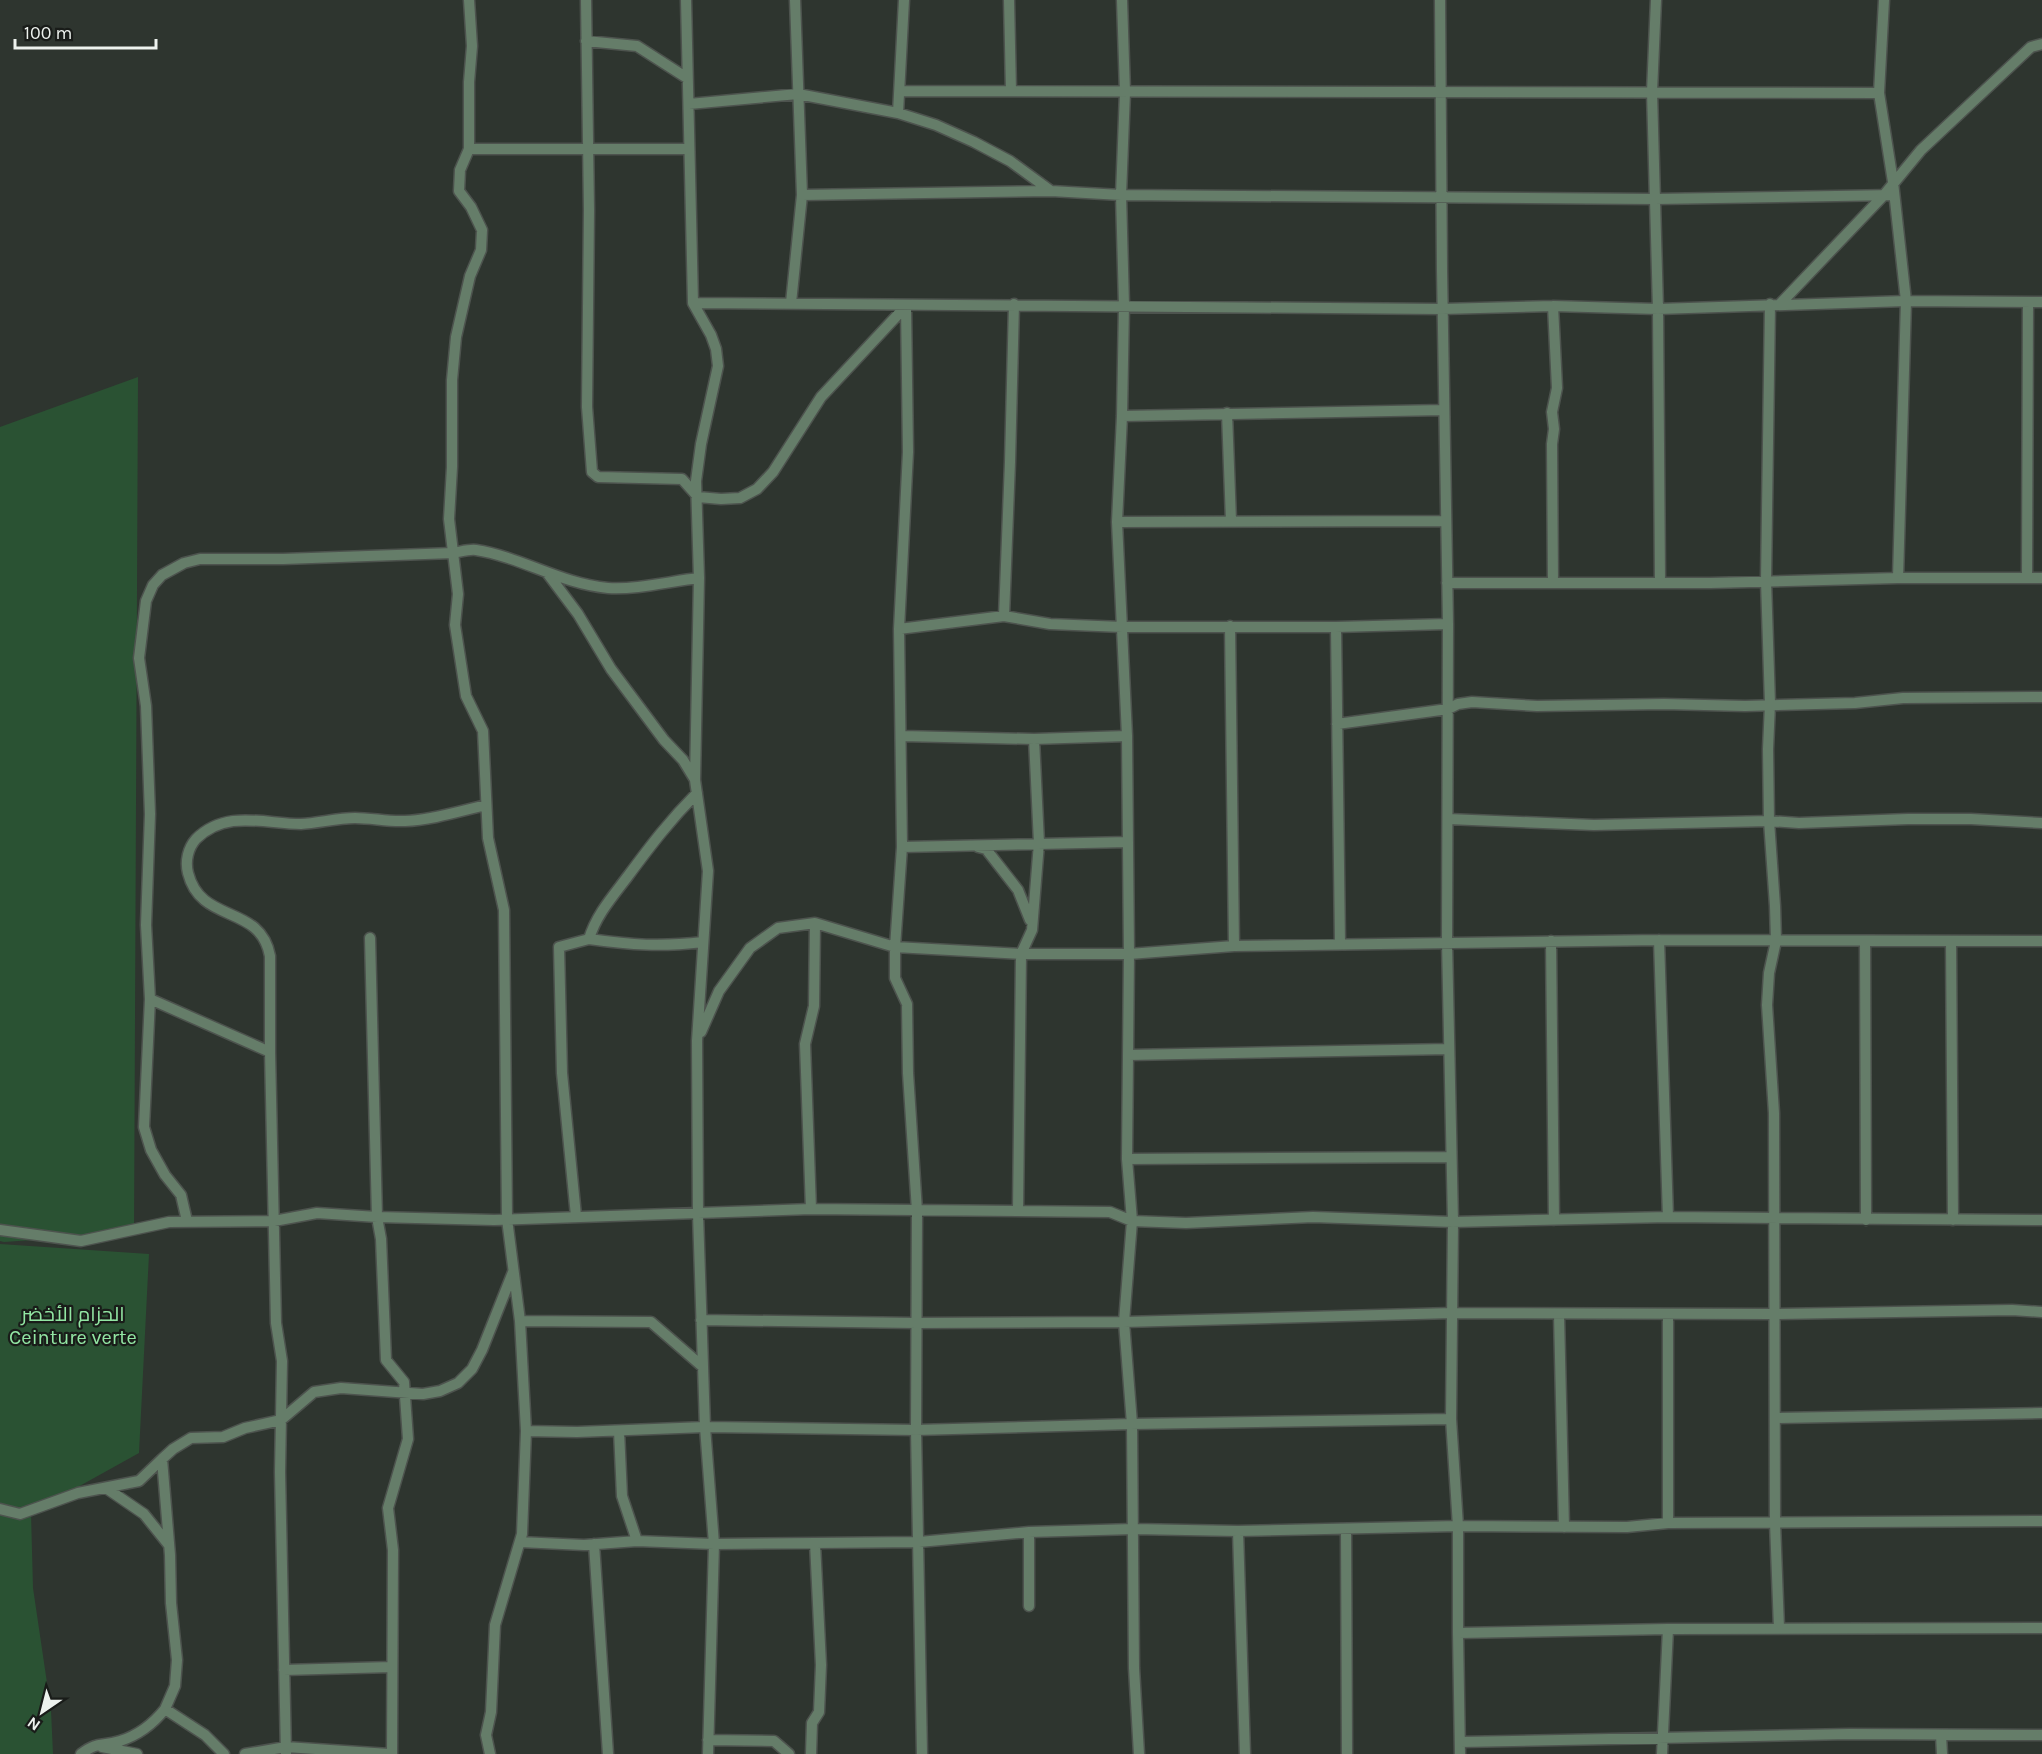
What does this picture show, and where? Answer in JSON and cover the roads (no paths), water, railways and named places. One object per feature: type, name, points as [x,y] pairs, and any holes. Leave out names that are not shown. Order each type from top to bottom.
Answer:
[{"type":"street","points":[[469,0],[472,46],[469,82],[469,149],[460,170],[459,191],[471,207],[482,230],[481,250],[463,300],[456,336],[452,380],[452,467],[449,519],[458,594],[455,626],[466,696],[483,731],[488,838],[504,910],[507,1220],[519,1321],[526,1431],[520,1542],[495,1625],[491,1712],[486,1735],[490,1754]]},
{"type":"street","points":[[586,0],[587,407],[592,472],[598,477],[682,479],[698,497],[740,498],[757,489],[773,472],[821,397],[906,306]]},
{"type":"street","points":[[686,0],[693,303],[711,335],[716,349],[717,366],[696,481],[699,578],[695,780],[708,871],[697,1041],[701,1320],[705,1427],[714,1544],[708,1754]]},
{"type":"street","points":[[791,303],[802,195],[795,0]]},
{"type":"street","points":[[898,113],[904,0]]},
{"type":"street","points":[[1009,0],[1011,91]]},
{"type":"street","points":[[1122,0],[1125,92],[1121,195],[1124,305],[1117,522],[1127,736],[1129,954],[1127,1159],[1132,1221],[1124,1322],[1132,1424],[1134,1668],[1139,1754]]},
{"type":"street","points":[[1440,0],[1442,309],[1448,624],[1449,1049],[1453,1222],[1451,1419],[1458,1526],[1460,1754]]},
{"type":"street","points":[[1656,0],[1652,92],[1658,309],[1660,582]]},
{"type":"street","points":[[1884,0],[1879,93],[1893,182]]},
{"type":"street","points":[[586,41],[637,46],[687,78]]},
{"type":"street","points":[[1898,578],[1906,301],[1889,195],[1893,182],[1921,150],[2031,47],[2042,44]]},
{"type":"street","points":[[900,91],[1879,93]]},
{"type":"street","points":[[689,104],[798,94],[898,113],[936,125],[974,142],[1010,161],[1051,191]]},
{"type":"street","points":[[469,149],[689,148]]},
{"type":"street","points":[[802,195],[1051,191],[1121,195],[1655,199],[1889,195]]},
{"type":"street","points":[[1779,1628],[1775,1523],[1774,1113],[1767,1005],[1769,973],[1776,941],[1769,821],[1770,704],[1766,581],[1775,304],[1889,195]]},
{"type":"street","points":[[693,303],[1442,309],[1553,306],[1658,309],[1906,301],[2042,302]]},
{"type":"street","points":[[2027,578],[2028,303]]},
{"type":"street","points":[[1004,616],[1014,304]]},
{"type":"street","points":[[906,306],[908,452],[899,630],[902,847],[895,978],[907,1004],[908,1073],[917,1212],[916,1430],[922,1754]]},
{"type":"street","points":[[1553,306],[1557,388],[1552,412],[1554,429],[1552,444],[1553,582]]},
{"type":"street","points":[[1122,416],[1444,410]]},
{"type":"street","points":[[1227,413],[1231,520]]},
{"type":"street","points":[[1117,522],[1446,521]]},
{"type":"street","points":[[187,1221],[181,1195],[165,1175],[151,1150],[144,1127],[150,999],[146,925],[150,814],[146,706],[139,658],[146,601],[153,585],[162,575],[184,563],[200,559],[283,559],[453,553],[474,549],[527,565],[548,574],[608,588],[699,578]]},
{"type":"street","points":[[548,574],[578,614],[611,669],[664,740],[683,760],[695,780]]},
{"type":"street","points":[[1447,583],[2042,578]]},
{"type":"street","points":[[899,630],[1004,616],[1050,624],[1122,627],[1336,627],[1448,624]]},
{"type":"street","points":[[1230,626],[1234,946]]},
{"type":"street","points":[[1336,627],[1340,944]]},
{"type":"street","points":[[1337,724],[1448,709],[1458,704],[1472,702],[1537,706],[1770,704],[1855,702],[1903,698],[2042,697]]},
{"type":"street","points":[[902,736],[1034,739],[1127,736]]},
{"type":"street","points":[[1018,1211],[1021,954],[1032,930],[1039,843],[1034,739]]},
{"type":"street","points":[[589,939],[594,924],[616,891],[663,828],[697,793]]},
{"type":"street","points":[[286,1751],[280,1472],[282,1361],[276,1323],[270,956],[267,941],[253,925],[215,908],[196,889],[188,874],[187,856],[194,841],[214,826],[238,820],[258,819],[297,824],[355,818],[405,821],[486,805]]},
{"type":"street","points":[[1448,819],[1594,825],[1769,821],[1799,823],[1908,819],[1971,819],[2042,823]]},
{"type":"street","points":[[902,847],[1128,842]]},
{"type":"street","points":[[974,846],[986,849],[1018,890],[1032,923]]},
{"type":"street","points":[[697,1041],[719,991],[750,948],[778,928],[815,923],[895,947],[1021,954],[1129,954],[1234,946],[1448,942],[2042,941]]},
{"type":"street","points":[[811,1209],[805,1044],[814,1006],[815,923]]},
{"type":"street","points":[[245,1754],[286,1751],[390,1754],[393,1550],[388,1508],[408,1439],[404,1382],[386,1360],[381,1239],[377,1217],[369,938]]},
{"type":"street","points":[[576,1216],[562,1073],[559,946],[589,939],[643,946],[703,942]]},
{"type":"street","points":[[1659,940],[1668,1217]]},
{"type":"street","points":[[1551,941],[1554,1220]]},
{"type":"street","points":[[1951,941],[1953,1220]]},
{"type":"street","points":[[1865,942],[1866,1220]]},
{"type":"street","points":[[150,999],[270,1052]]},
{"type":"street","points":[[1128,1055],[1449,1049]]},
{"type":"street","points":[[1127,1159],[1451,1157]]},
{"type":"street","points":[[0,1230],[81,1241],[169,1222],[274,1221],[317,1213],[507,1220],[811,1209],[917,1212],[1110,1212],[1132,1221],[1186,1223],[1313,1217],[1453,1222],[1668,1217],[2042,1220]]},
{"type":"street","points":[[0,1509],[20,1514],[78,1493],[139,1481],[172,1449],[191,1438],[223,1437],[245,1428],[281,1420],[314,1392],[341,1388],[423,1394],[440,1392],[458,1383],[472,1369],[495,1319],[514,1269]]},
{"type":"street","points":[[701,1320],[916,1323],[1124,1322],[1452,1313],[1559,1315],[2012,1310],[2042,1312]]},
{"type":"street","points":[[1668,1314],[1668,1523]]},
{"type":"street","points":[[1559,1315],[1564,1527]]},
{"type":"street","points":[[519,1321],[651,1322],[703,1367]]},
{"type":"street","points":[[1775,1418],[2042,1413]]},
{"type":"street","points":[[526,1431],[577,1432],[705,1427],[916,1430],[1451,1419]]},
{"type":"street","points":[[619,1431],[621,1496],[637,1541]]},
{"type":"street","points":[[81,1754],[92,1745],[119,1741],[155,1722],[165,1708],[175,1686],[177,1660],[162,1460]]},
{"type":"street","points":[[106,1488],[144,1514],[168,1545]]},
{"type":"street","points":[[520,1542],[594,1544],[637,1541],[714,1544],[919,1542],[1029,1532],[1134,1529],[1238,1531],[1458,1526],[1627,1527],[1668,1523],[2042,1521]]},
{"type":"street","points":[[1346,1530],[1347,1754]]},
{"type":"street","points":[[1238,1531],[1245,1754]]},
{"type":"street","points":[[1029,1532],[1029,1606]]},
{"type":"street","points":[[811,1754],[812,1723],[819,1712],[821,1665],[815,1543]]},
{"type":"street","points":[[594,1544],[608,1754]]},
{"type":"street","points":[[1458,1634],[1668,1629],[2042,1628]]},
{"type":"street","points":[[1662,1754],[1668,1629]]},
{"type":"street","points":[[284,1670],[391,1667]]},
{"type":"street","points":[[165,1708],[205,1735],[224,1754]]},
{"type":"street","points":[[1941,1735],[1941,1754]]},
{"type":"street","points":[[1460,1742],[1662,1737],[2042,1735]]},
{"type":"street","points":[[708,1740],[774,1741],[789,1754]]},
{"type":"street","points":[[92,1745],[137,1754]]},
{"type":"park label","name":"الحزام الأخضر Ceinture verte","points":[[73,1326]]}]
